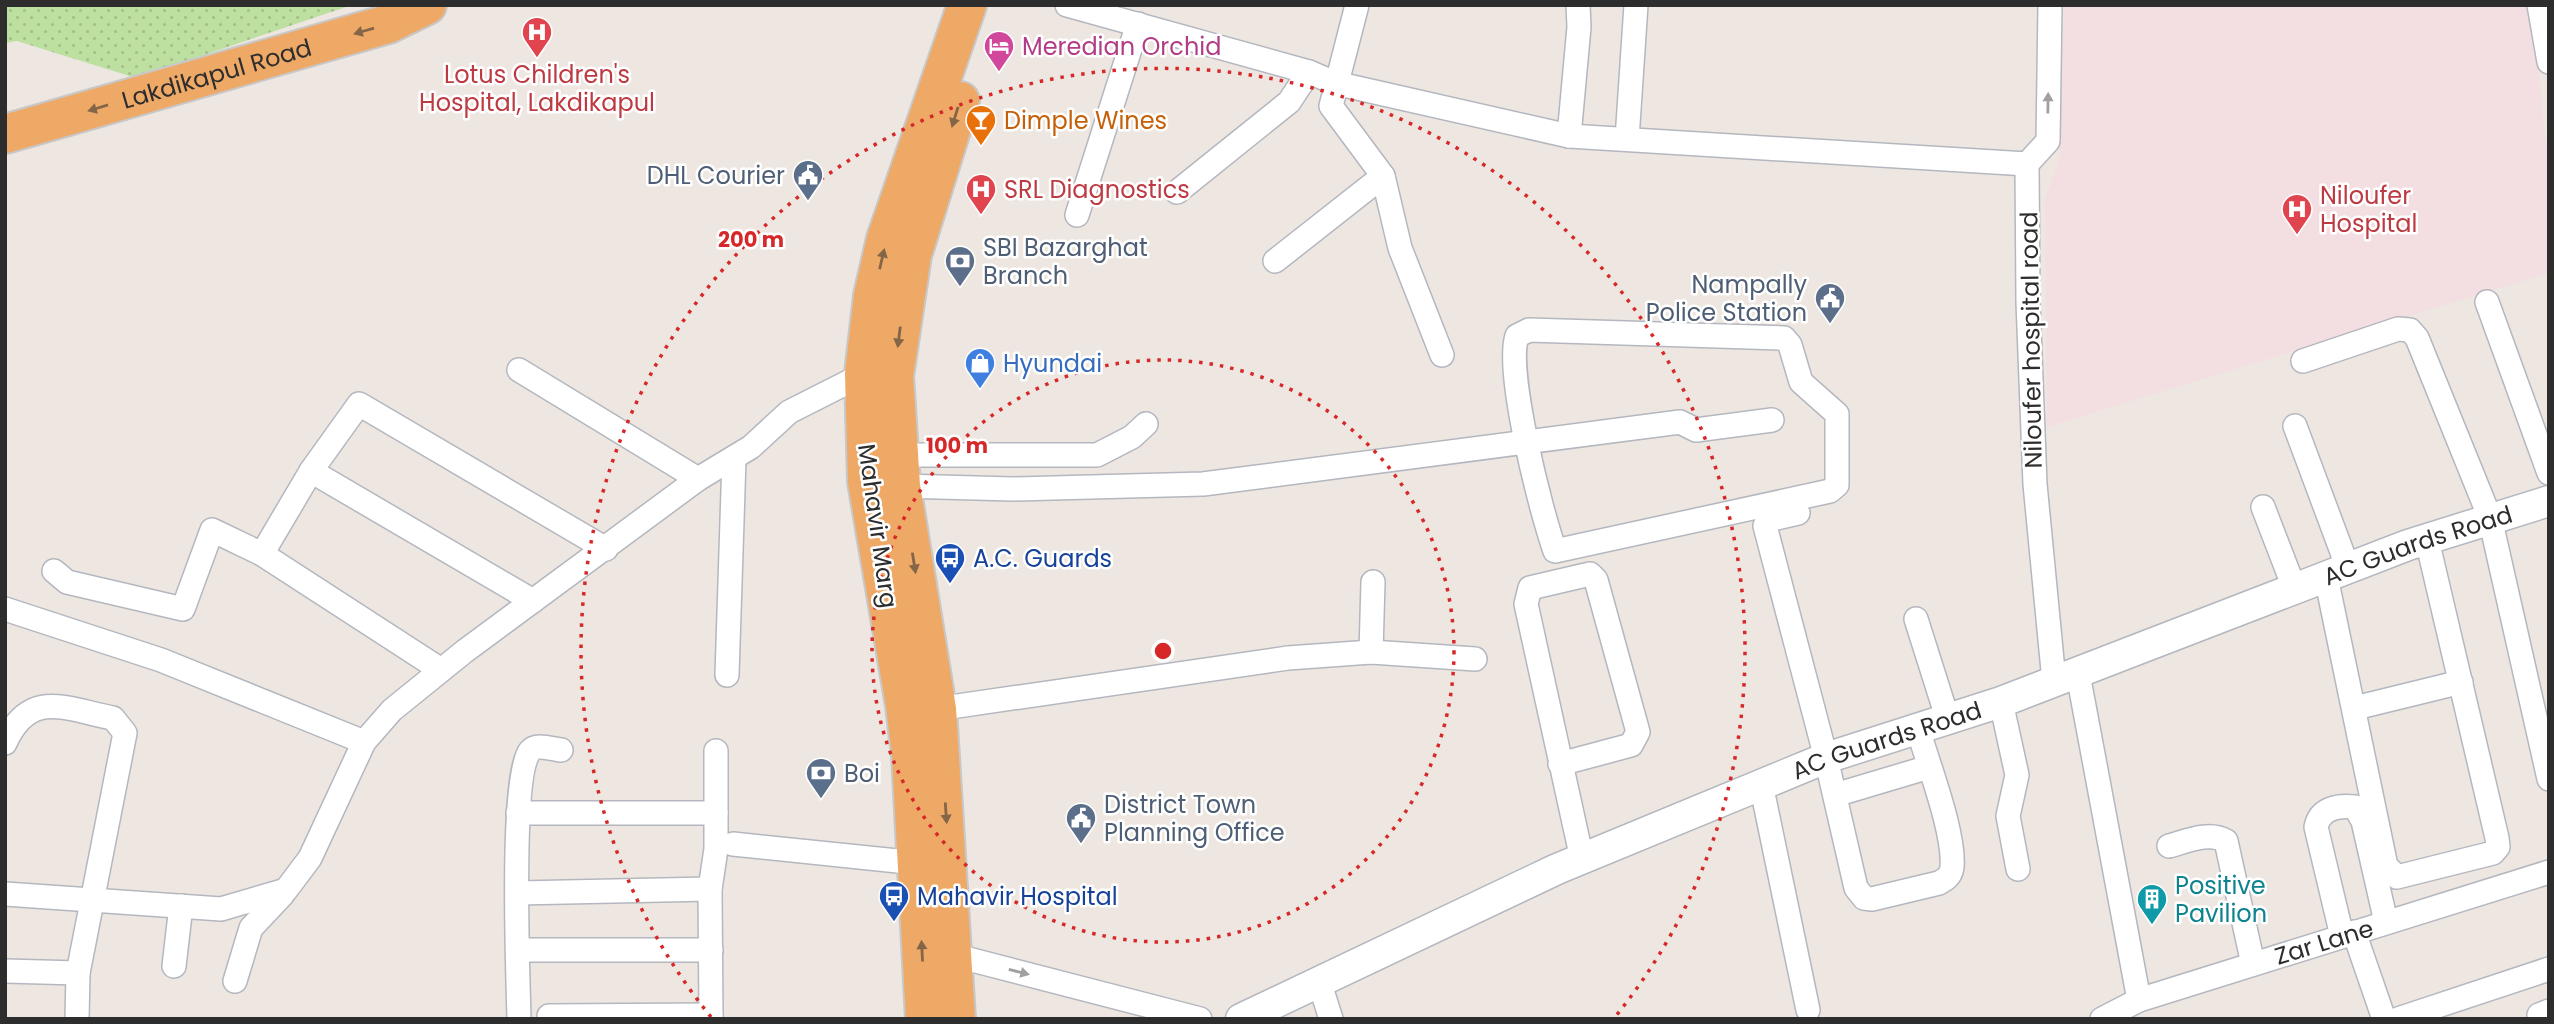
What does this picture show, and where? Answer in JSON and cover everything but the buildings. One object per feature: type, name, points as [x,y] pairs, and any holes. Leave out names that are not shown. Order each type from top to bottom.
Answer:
[{"type":"highway","name":"Lakdikapul Road","points":[[5,134],[388,24],[427,5]]},
{"type":"highway","name":"Mahavir Marg","points":[[956,1019],[953,955],[927,768],[905,705],[867,481],[864,374],[873,296],[886,239],[967,5]]},
{"type":"highway","name":"Mahavir Marg","points":[[925,1019],[917,863],[927,768],[937,709],[900,470],[894,376],[910,266],[990,5]]},
{"type":"street","points":[[1067,5],[1310,72],[1335,83],[1569,136],[1906,159],[2027,163],[2048,141],[2050,5]]},
{"type":"street","points":[[1357,5],[1331,106],[1383,176],[1399,248],[1442,355]]},
{"type":"street","points":[[1569,136],[1579,27],[1578,5]]},
{"type":"street","points":[[1627,139],[1636,5]]},
{"type":"street","points":[[2543,15],[2549,62]]},
{"type":"street","points":[[1077,215],[1138,24]]},
{"type":"street","points":[[1177,192],[1289,102],[1310,72]]},
{"type":"street","name":"Niloufer hospital road","points":[[2027,163],[2028,302],[2035,484],[2066,678],[2136,1008]]},
{"type":"street","points":[[1275,261],[1383,176]]},
{"type":"street","points":[[2487,302],[2549,473]]},
{"type":"street","points":[[2303,361],[2398,329],[2410,330],[2417,338],[2490,518],[2548,769]]},
{"type":"street","points":[[1529,330],[1778,337],[1790,345],[1801,382],[1837,414],[1839,477],[1835,489],[1830,491],[1560,551],[1554,547],[1526,442],[1513,356],[1517,336],[1529,330]]},
{"type":"street","points":[[519,370],[698,479]]},
{"type":"street","points":[[235,981],[251,929],[310,858],[364,742],[392,710],[441,670],[698,479],[734,459],[789,412],[864,374]]},
{"type":"street","points":[[262,554],[311,471],[359,404],[606,549]]},
{"type":"street","points":[[900,470],[1013,489],[1203,484],[1680,422],[1696,430],[1772,420]]},
{"type":"street","points":[[900,470],[1097,455],[1132,437],[1146,424],[1143,450]]},
{"type":"street","points":[[2295,426],[2337,573],[2355,708],[2386,866],[2391,874],[2397,877],[2493,853],[2498,847],[2427,540]]},
{"type":"street","points":[[727,675],[734,459]]},
{"type":"street","points":[[311,471],[533,601]]},
{"type":"street","name":"AC Guards Road","points":[[1241,1019],[1582,859],[1826,758],[2001,702],[2337,573],[2490,518],[2549,501]]},
{"type":"street","points":[[1838,502],[1768,520],[1765,526],[1826,758],[1856,888],[1864,898],[1872,899],[1939,883],[1948,878],[1952,868],[1950,840],[1918,730]]},
{"type":"street","points":[[2263,508],[2295,590]]},
{"type":"street","points":[[54,571],[67,582],[183,610],[212,530],[262,554],[441,670]]},
{"type":"street","points":[[1560,764],[1631,745],[1638,732],[1596,580],[1590,574],[1537,585],[1530,588],[1526,596],[1560,764],[1582,859]]},
{"type":"street","points":[[1371,652],[1373,582]]},
{"type":"street","points":[[5,609],[161,660],[364,742]]},
{"type":"street","points":[[1916,619],[1948,720]]},
{"type":"street","points":[[937,709],[1240,664],[1371,652],[1475,659]]},
{"type":"street","points":[[2355,708],[2461,682]]},
{"type":"street","points":[[2001,702],[2017,775],[2008,816],[2018,869]]},
{"type":"street","points":[[5,743],[16,720],[45,705],[113,718],[120,723],[125,733],[125,744],[91,898],[78,973],[77,1019]]},
{"type":"street","points":[[519,1019],[518,813],[530,751],[537,747],[561,750]]},
{"type":"street","points":[[549,1016],[711,1017],[710,889],[716,849],[716,751]]},
{"type":"street","points":[[1835,794],[1929,767]]},
{"type":"street","points":[[1761,784],[1808,1010]]},
{"type":"street","points":[[2384,1019],[2348,934],[2316,827],[2318,818],[2327,811],[2342,805],[2355,807],[2363,821],[2386,922]]},
{"type":"street","points":[[518,813],[716,813]]},
{"type":"street","points":[[2169,846],[2208,836],[2217,836],[2226,841],[2253,964]]},
{"type":"street","points":[[733,844],[917,863]]},
{"type":"street","name":"Zar Lane","points":[[2102,1019],[2253,964],[2549,872]]},
{"type":"street","points":[[518,893],[710,889]]},
{"type":"street","points":[[5,894],[221,909],[286,890]]},
{"type":"street","points":[[174,966],[181,906]]},
{"type":"street","points":[[518,950],[711,950]]},
{"type":"street","points":[[953,955],[1200,1019]]},
{"type":"street","points":[[2398,1019],[2549,969]]},
{"type":"street","points":[[5,971],[78,973]]},
{"type":"street","points":[[1319,981],[1331,1019]]},
{"type":"shaded area","name":"Niloufer Hospital","points":[[2064,5],[2531,5],[2549,166],[2549,273],[2047,427],[2045,199],[2060,157]]},
{"type":"green space","points":[[5,5],[352,5],[136,78],[17,41],[5,43]]},
{"type":"place","name":"Lotus Children's Hospital, Lakdikapul","points":[[537,59]]},
{"type":"place","name":"Meredian Orchid","points":[[999,73]]},
{"type":"place","name":"Dimple Wines","points":[[981,147]]},
{"type":"place","name":"DHL Courier","points":[[808,202]]},
{"type":"place","name":"SRL Diagnostics","points":[[981,216]]},
{"type":"place","name":"Niloufer Hospital","points":[[2297,236]]},
{"type":"place","name":"SBI Bazarghat Branch","points":[[960,288]]},
{"type":"place","name":"Nampally Police Station","points":[[1830,325]]},
{"type":"place","name":"Hyundai","points":[[980,390]]},
{"type":"place","name":"A.C. Guards","points":[[950,585]]},
{"type":"place","name":"Boi","points":[[821,800]]},
{"type":"place","name":"District Town Planning Office","points":[[1081,845]]},
{"type":"place","name":"Mahavir Hospital","points":[[894,923]]},
{"type":"place","name":"Positive Pavilion","points":[[2152,926]]}]
